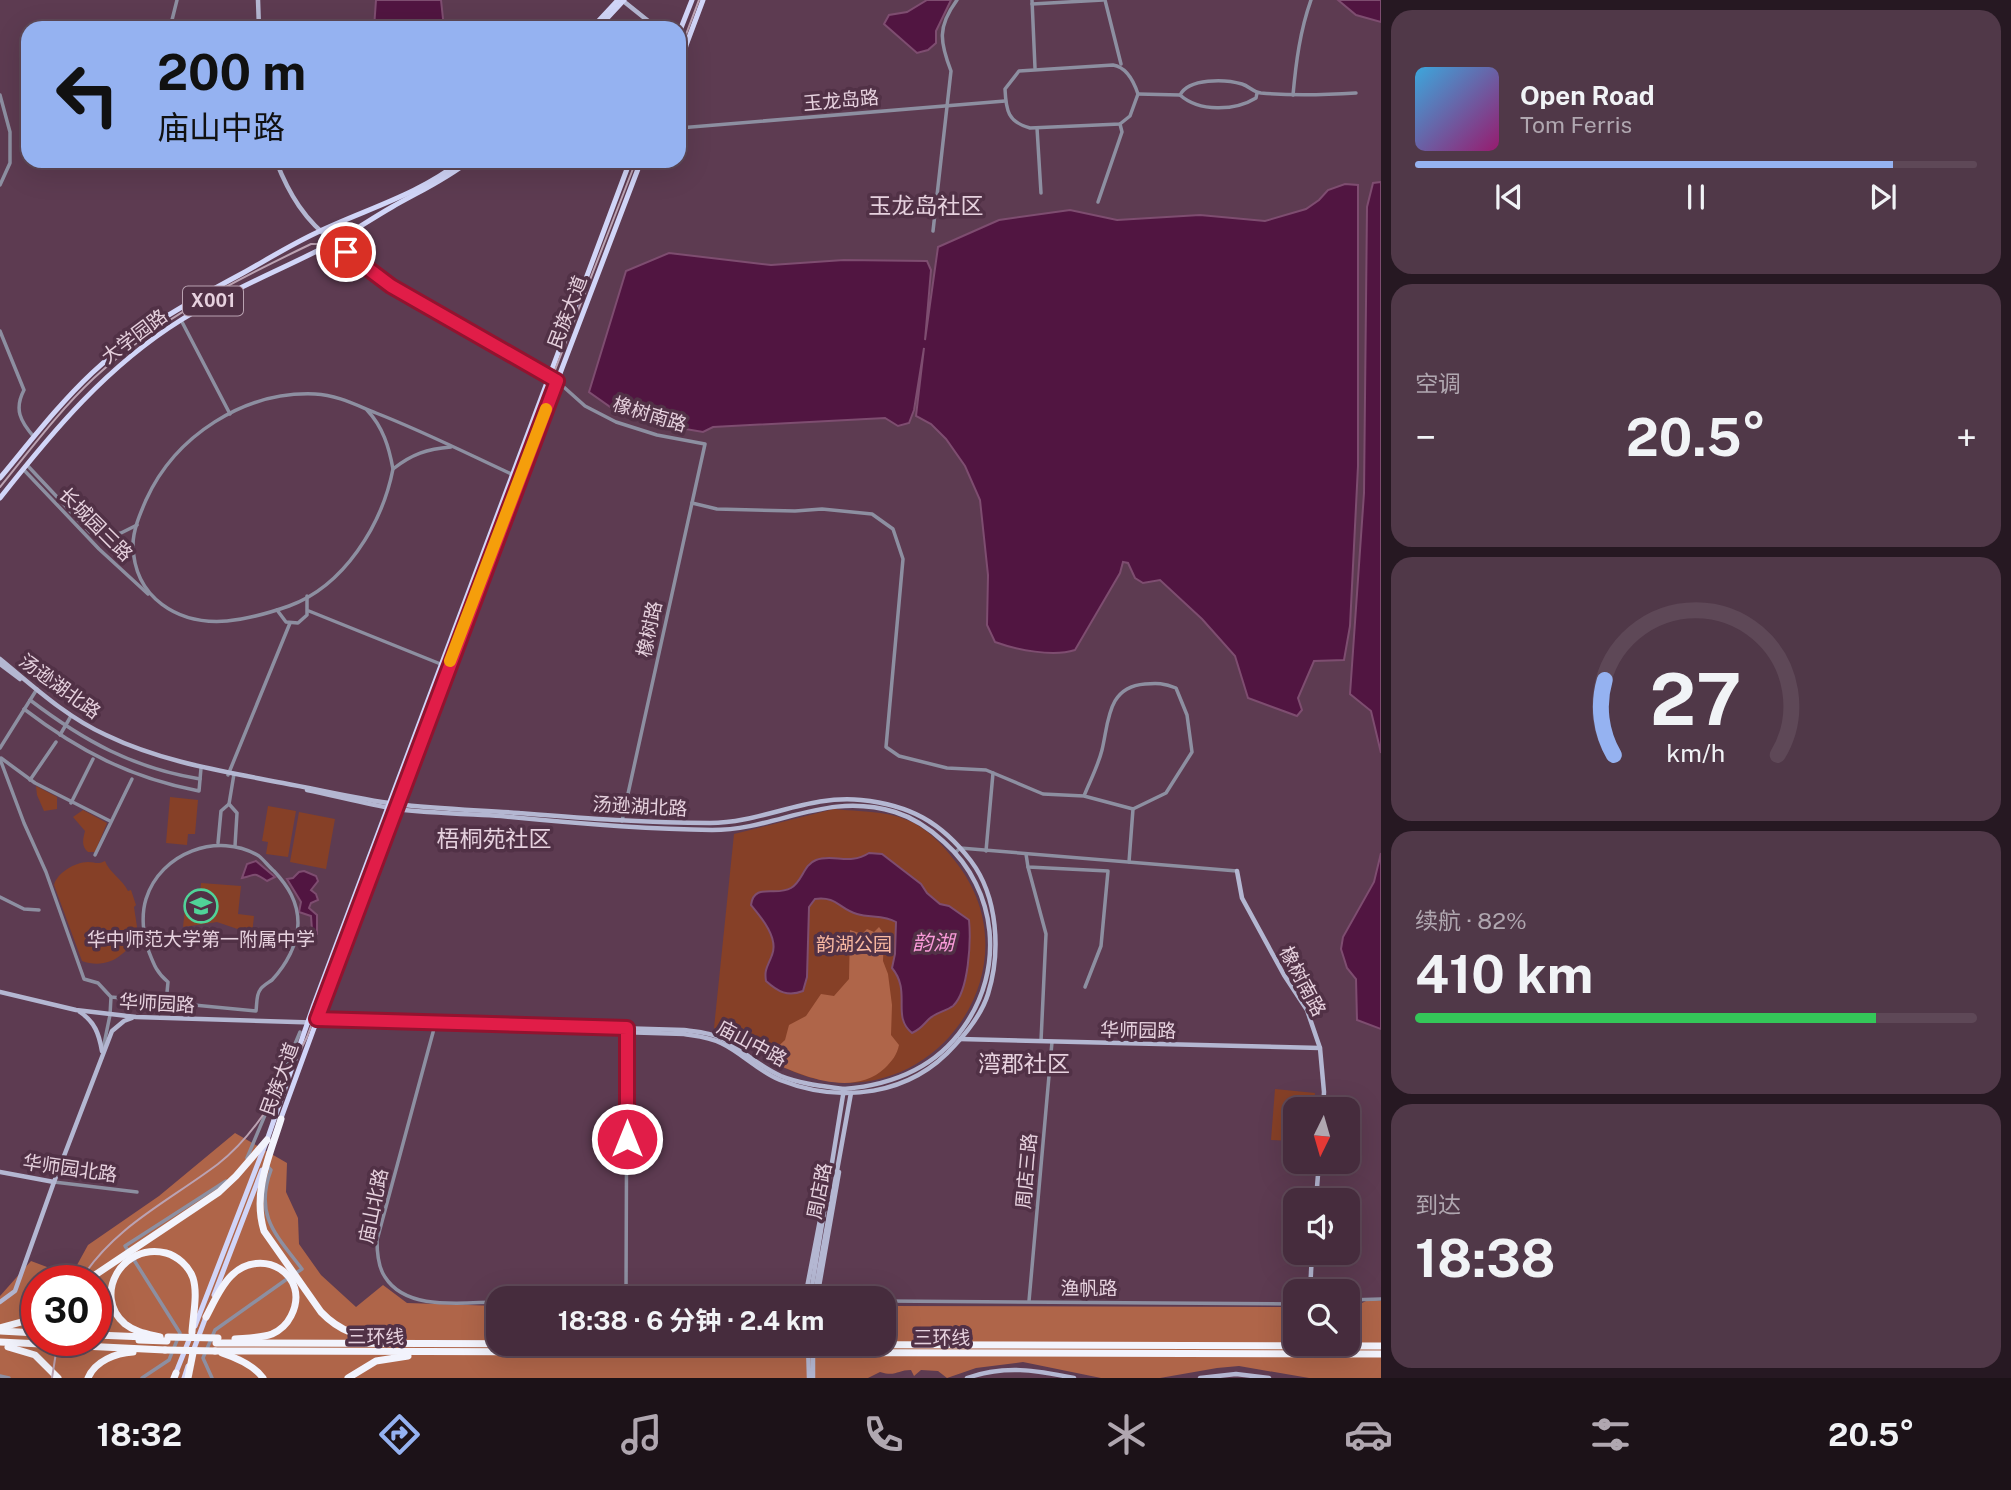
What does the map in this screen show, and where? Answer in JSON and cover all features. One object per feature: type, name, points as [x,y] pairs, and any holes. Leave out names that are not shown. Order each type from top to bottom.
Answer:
[{"type":"highway","points":[[281,1119],[260,1190],[259,1206],[264,1231],[321,1312],[332,1323],[361,1337],[384,1340]]},
{"type":"highway","points":[[110,1265],[219,1192],[267,1140]]},
{"type":"highway","points":[[165,1338],[142,1333],[125,1324],[115,1312],[114,1279],[122,1265],[144,1251],[170,1254],[188,1269],[195,1292],[192,1332]]},
{"type":"highway","points":[[206,1317],[230,1276],[254,1262],[267,1263],[281,1269],[295,1287],[297,1297],[290,1319],[283,1328],[271,1334],[216,1344]]},
{"type":"highway","points":[[0,1331],[21,1323]]},
{"type":"highway","points":[[0,1331],[21,1333]]},
{"type":"highway","name":"三环线","points":[[112,1337],[165,1338],[216,1344],[451,1352],[1381,1354]]},
{"type":"highway","points":[[235,1339],[449,1340],[486,1344]]},
{"type":"highway","points":[[0,1344],[35,1355],[58,1378]]},
{"type":"highway","name":"三环线","points":[[0,1344],[164,1350],[216,1344],[486,1345]]},
{"type":"highway","points":[[216,1344],[259,1372],[262,1378]]},
{"type":"highway","name":"三环线","points":[[896,1345],[1381,1346]]},
{"type":"highway","points":[[88,1378],[90,1372],[108,1358],[127,1352],[164,1350]]},
{"type":"highway","points":[[348,1378],[376,1361],[451,1352]]},
{"type":"highway","points":[[179,1377],[192,1353]]},
{"type":"main road","points":[[599,21],[621,0]]},
{"type":"main road","points":[[604,21],[621,0]]},
{"type":"main road","points":[[684,21],[692,0]]},
{"type":"main road","points":[[686,47],[703,0]]},
{"type":"main road","name":"大学园路","points":[[0,478],[92,373],[147,328],[319,232],[389,203],[453,168]]},
{"type":"main road","name":"大学园路","points":[[0,498],[79,402],[131,355],[181,320],[240,287],[334,242],[460,168]]},
{"type":"main road","name":"民族大道","points":[[192,1353],[281,1119],[441,664],[627,168]]},
{"type":"main road","name":"民族大道","points":[[179,1377],[192,1332],[267,1140],[308,1021],[448,667],[638,168]]},
{"type":"street","points":[[172,21],[177,0]]},
{"type":"street","points":[[258,0],[259,21]]},
{"type":"street","points":[[621,0],[648,21]]},
{"type":"street","points":[[933,231],[951,71],[943,51],[941,34],[945,19],[957,0]]},
{"type":"street","points":[[1035,68],[1032,2],[1104,0],[1121,64]]},
{"type":"street","points":[[1293,95],[1296,57],[1311,0]]},
{"type":"street","points":[[1120,66],[1138,94],[1130,116],[1120,124],[1037,128],[1017,124],[1009,114],[1005,101],[1005,89],[1018,71],[1035,68],[1120,66]]},
{"type":"street","points":[[1180,95],[1183,89],[1197,83],[1218,82],[1242,84],[1257,93],[1356,93]]},
{"type":"street","points":[[1138,94],[1180,95],[1186,101],[1206,106],[1228,107],[1245,105],[1256,98],[1257,93]]},
{"type":"street","points":[[0,95],[10,132],[10,163],[0,185]]},
{"type":"street","name":"玉龙岛路","points":[[686,127],[1005,101]]},
{"type":"street","points":[[1098,202],[1122,132],[1120,124]]},
{"type":"street","points":[[1037,128],[1041,193]]},
{"type":"street","points":[[279,168],[289,193],[319,232],[334,242]]},
{"type":"street","name":"橡树南路","points":[[334,242],[391,286],[557,381],[577,401],[616,422],[657,435],[705,444]]},
{"type":"street","points":[[181,320],[230,414]]},
{"type":"street","points":[[0,331],[24,390],[17,403],[20,419],[34,437]]},
{"type":"street","points":[[366,409],[376,419],[384,436],[393,469],[382,510],[367,538],[351,559],[322,587],[277,610],[226,621],[184,617],[152,597],[138,574],[133,545],[136,525],[152,487],[168,462],[186,442],[213,422],[279,397],[315,394],[342,399],[366,409],[453,447],[520,478]]},
{"type":"street","name":"橡树路","points":[[622,821],[705,444]]},
{"type":"street","points":[[393,469],[409,457],[428,449],[453,447]]},
{"type":"street","name":"长城园三路","points":[[25,467],[90,532],[107,536],[121,533],[136,525]]},
{"type":"street","name":"长城园三路","points":[[25,467],[99,549],[152,597]]},
{"type":"street","points":[[692,503],[717,509],[822,509],[873,514],[893,529],[903,559],[886,747],[899,756],[947,768],[986,770],[1043,794],[1084,796],[1133,809],[1166,793],[1192,752],[1187,715],[1176,688],[1161,682],[1130,685],[1118,697],[1111,709],[1102,753],[1084,796]]},
{"type":"street","points":[[290,623],[304,620],[309,611],[307,596]]},
{"type":"street","points":[[277,610],[290,623]]},
{"type":"street","points":[[309,611],[448,667]]},
{"type":"street","points":[[235,846],[237,813],[229,804],[231,775],[290,623]]},
{"type":"street","name":"汤逊湖北路","points":[[0,662],[71,717],[104,734],[153,755],[231,775],[392,805],[621,827],[736,829],[828,806],[856,804],[906,816],[958,850]]},
{"type":"street","points":[[0,748],[36,690]]},
{"type":"street","points":[[30,700],[102,749],[168,774],[200,779]]},
{"type":"street","points":[[24,709],[95,756],[162,784],[199,791],[201,769]]},
{"type":"street","points":[[60,735],[71,717]]},
{"type":"street","points":[[30,780],[56,742]]},
{"type":"street","points":[[0,758],[30,780],[110,821]]},
{"type":"street","points":[[0,758],[24,824],[46,872],[84,979],[98,984],[111,997],[166,1003],[256,1011],[259,991],[283,967],[295,942],[298,918],[287,885],[260,857],[235,846],[218,844],[196,848],[181,856],[156,881],[145,900],[144,940],[157,972],[168,982],[166,1003]]},
{"type":"street","points":[[71,803],[93,759]]},
{"type":"street","points":[[986,851],[993,773]]},
{"type":"street","points":[[95,855],[132,779]]},
{"type":"street","name":"汤逊湖北路","points":[[392,805],[622,821],[713,823],[744,822],[824,802],[856,799],[892,804],[922,815],[944,832],[958,850],[979,888],[987,919],[989,969],[979,1003],[959,1038],[941,1061],[904,1082],[872,1093],[847,1091]]},
{"type":"street","points":[[218,844],[220,811],[229,804]]},
{"type":"street","points":[[1129,862],[1133,809]]},
{"type":"street","points":[[958,850],[1237,871]]},
{"type":"street","points":[[1026,854],[1046,934],[1041,1041]]},
{"type":"street","points":[[1028,867],[1108,871],[1101,946],[1085,987]]},
{"type":"street","name":"橡树南路","points":[[1237,871],[1242,898],[1284,975],[1307,1010],[1320,1048],[1324,1097]]},
{"type":"street","points":[[0,897],[24,909],[39,910]]},
{"type":"street","name":"华师园路","points":[[0,992],[110,1015],[316,1021]]},
{"type":"street","points":[[102,1054],[111,997]]},
{"type":"street","points":[[76,1010],[90,1018],[99,1034],[102,1054]]},
{"type":"street","points":[[0,1302],[15,1291],[112,1031],[124,1021],[136,1017]]},
{"type":"street","name":"庙山中路","points":[[316,1021],[684,1034],[722,1043],[779,1080],[810,1089],[847,1091]]},
{"type":"street","name":"庙山北路","points":[[435,1025],[377,1240],[377,1255],[384,1276],[395,1289],[414,1299],[486,1302]]},
{"type":"street","points":[[626,1286],[627,1030]]},
{"type":"street","points":[[127,1250],[125,1246],[224,1182],[245,1163],[300,1032]]},
{"type":"street","name":"华师园路","points":[[959,1038],[1320,1048]]},
{"type":"street","name":"周店三路","points":[[1028,1302],[1052,1042]]},
{"type":"street","name":"周店路","points":[[814,1286],[847,1091]]},
{"type":"street","points":[[815,1286],[836,1192],[836,1161]]},
{"type":"street","points":[[813,1286],[824,1190],[836,1161]]},
{"type":"street","points":[[267,1166],[271,1170],[264,1194],[264,1207],[275,1233],[302,1269],[296,1273]]},
{"type":"street","name":"华师园北路","points":[[0,1172],[137,1192]]},
{"type":"street","points":[[133,1259],[180,1333],[169,1360],[142,1378]]},
{"type":"street","points":[[212,1378],[203,1358],[215,1330],[288,1279]]},
{"type":"street","points":[[1360,1299],[1381,1298]]},
{"type":"street","name":"渔帆路","points":[[896,1301],[1283,1304]]},
{"type":"street","points":[[811,1356],[811,1378]]},
{"type":"street","points":[[967,1378],[1013,1368],[1039,1370],[1074,1378]]},
{"type":"street","points":[[0,1376],[9,1378]]},
{"type":"street","points":[[1200,1378],[1269,1378]]},
{"type":"green space","points":[[36,786],[57,797],[57,809],[44,811]]},
{"type":"green space","points":[[170,797],[198,800],[195,834],[188,834],[187,845],[166,843]]},
{"type":"green space","points":[[268,806],[296,811],[288,857],[266,854],[268,842],[262,841]]},
{"type":"green space","name":"韵湖公园","points":[[834,809],[898,817],[914,823],[934,837],[955,861],[978,901],[985,943],[979,984],[962,1020],[935,1051],[899,1072],[858,1082],[812,1078],[799,1074],[714,1028],[734,834]]},
{"type":"green space","points":[[83,810],[107,823],[95,852],[88,852],[84,847],[85,831],[73,817]]},
{"type":"green space","points":[[299,812],[335,819],[326,869],[290,862]]},
{"type":"green space","points":[[105,861],[128,891],[131,890],[136,905],[137,927],[135,943],[124,953],[108,962],[93,963],[82,961],[54,885],[59,876],[72,866],[83,862]]},
{"type":"green space","points":[[201,883],[241,886],[238,914],[254,916],[252,934],[217,922],[183,927],[185,909],[199,910]]},
{"type":"green space","points":[[879,927],[884,934],[883,961],[888,974],[892,1005],[891,1035],[899,1045],[890,1063],[872,1077],[843,1083],[811,1077],[768,1060],[769,1055],[785,1040],[789,1025],[806,1016],[821,994],[834,996],[849,979],[850,930],[862,934],[867,929],[874,932]]},
{"type":"green space","points":[[1275,1089],[1315,1093],[1314,1097],[1283,1097],[1283,1140],[1271,1140]]},
{"type":"green space","points":[[235,1133],[287,1163],[286,1192],[298,1218],[299,1244],[321,1275],[356,1307],[383,1285],[407,1303],[486,1306],[486,1356],[896,1356],[896,1306],[1283,1307],[1283,1356],[1360,1356],[1360,1304],[1370,1299],[1381,1301],[1381,1378],[1309,1378],[1239,1366],[1160,1378],[1101,1378],[1023,1362],[976,1368],[947,1378],[938,1371],[921,1370],[914,1376],[911,1370],[906,1370],[890,1374],[880,1372],[868,1378],[0,1378],[0,1296],[21,1272],[21,1356],[112,1356],[112,1265],[77,1265],[88,1245],[159,1196]]},
{"type":"water","points":[[376,0],[441,0],[443,21],[374,21]]},
{"type":"water","points":[[927,0],[951,0],[936,31],[936,43],[928,50],[917,53],[884,24],[889,15],[907,12]]},
{"type":"water","points":[[1338,0],[1381,0],[1381,22],[1356,15]]},
{"type":"water","points":[[1381,182],[1381,753],[1371,711],[1350,694],[1364,493],[1367,207],[1373,183]]},
{"type":"water","points":[[1345,184],[1358,185],[1358,466],[1350,626],[1344,660],[1314,661],[1298,698],[1302,710],[1297,716],[1248,698],[1235,656],[1202,619],[1160,580],[1143,583],[1135,578],[1128,563],[1123,562],[1120,573],[1075,650],[1035,652],[995,642],[987,625],[988,575],[980,500],[965,466],[946,439],[931,424],[916,416],[924,348],[914,410],[909,423],[898,426],[885,418],[713,427],[703,432],[662,425],[616,411],[589,392],[626,271],[669,253],[771,265],[844,260],[927,261],[931,270],[925,340],[938,247],[999,220],[1070,210],[1117,220],[1200,215],[1265,221],[1306,209],[1328,190]]},
{"type":"water","name":"韵湖","points":[[869,853],[882,854],[921,884],[940,904],[949,906],[969,920],[968,965],[958,999],[953,1006],[931,1017],[912,1033],[903,1019],[901,986],[892,968],[896,922],[891,920],[857,914],[828,899],[815,899],[809,907],[807,977],[803,991],[793,994],[783,992],[766,981],[766,970],[774,948],[768,928],[751,905],[756,894],[791,888],[816,860],[855,859]]},
{"type":"water","points":[[1381,853],[1381,1029],[1357,1020],[1356,979],[1347,968],[1341,949],[1343,937],[1374,882]]},
{"type":"water","points":[[256,861],[275,877],[267,881],[254,875],[242,878],[247,864]]},
{"type":"water","points":[[304,871],[316,876],[318,881],[311,890],[318,900],[311,903],[309,908],[317,915],[317,934],[309,939],[304,938],[312,930],[311,916],[299,912],[301,902],[287,879]]},
{"type":"tram line","points":[[0,487],[69,404],[118,357],[197,303],[311,244],[330,247],[383,286],[536,374]]},
{"type":"railway","points":[[686,34],[699,0]]},
{"type":"railway","points":[[91,1265],[125,1230],[233,1151],[269,1106],[307,1037],[543,401],[633,168]]},
{"type":"railway","points":[[52,1378],[55,1356]]},
{"type":"slow traffic","points":[[450,661],[546,409]]},
{"type":"place","name":"华中师范大学第一附属中学","points":[[201,906]]},
{"type":"district","name":"玉龙岛社区","points":[[926,206]]},
{"type":"district","name":"梧桐苑社区","points":[[494,839]]},
{"type":"district","name":"湾郡社区","points":[[1024,1064]]},
{"type":"route","points":[[346,252],[391,286],[422,305],[557,381],[317,1019],[627,1028],[627,1139]]}]
